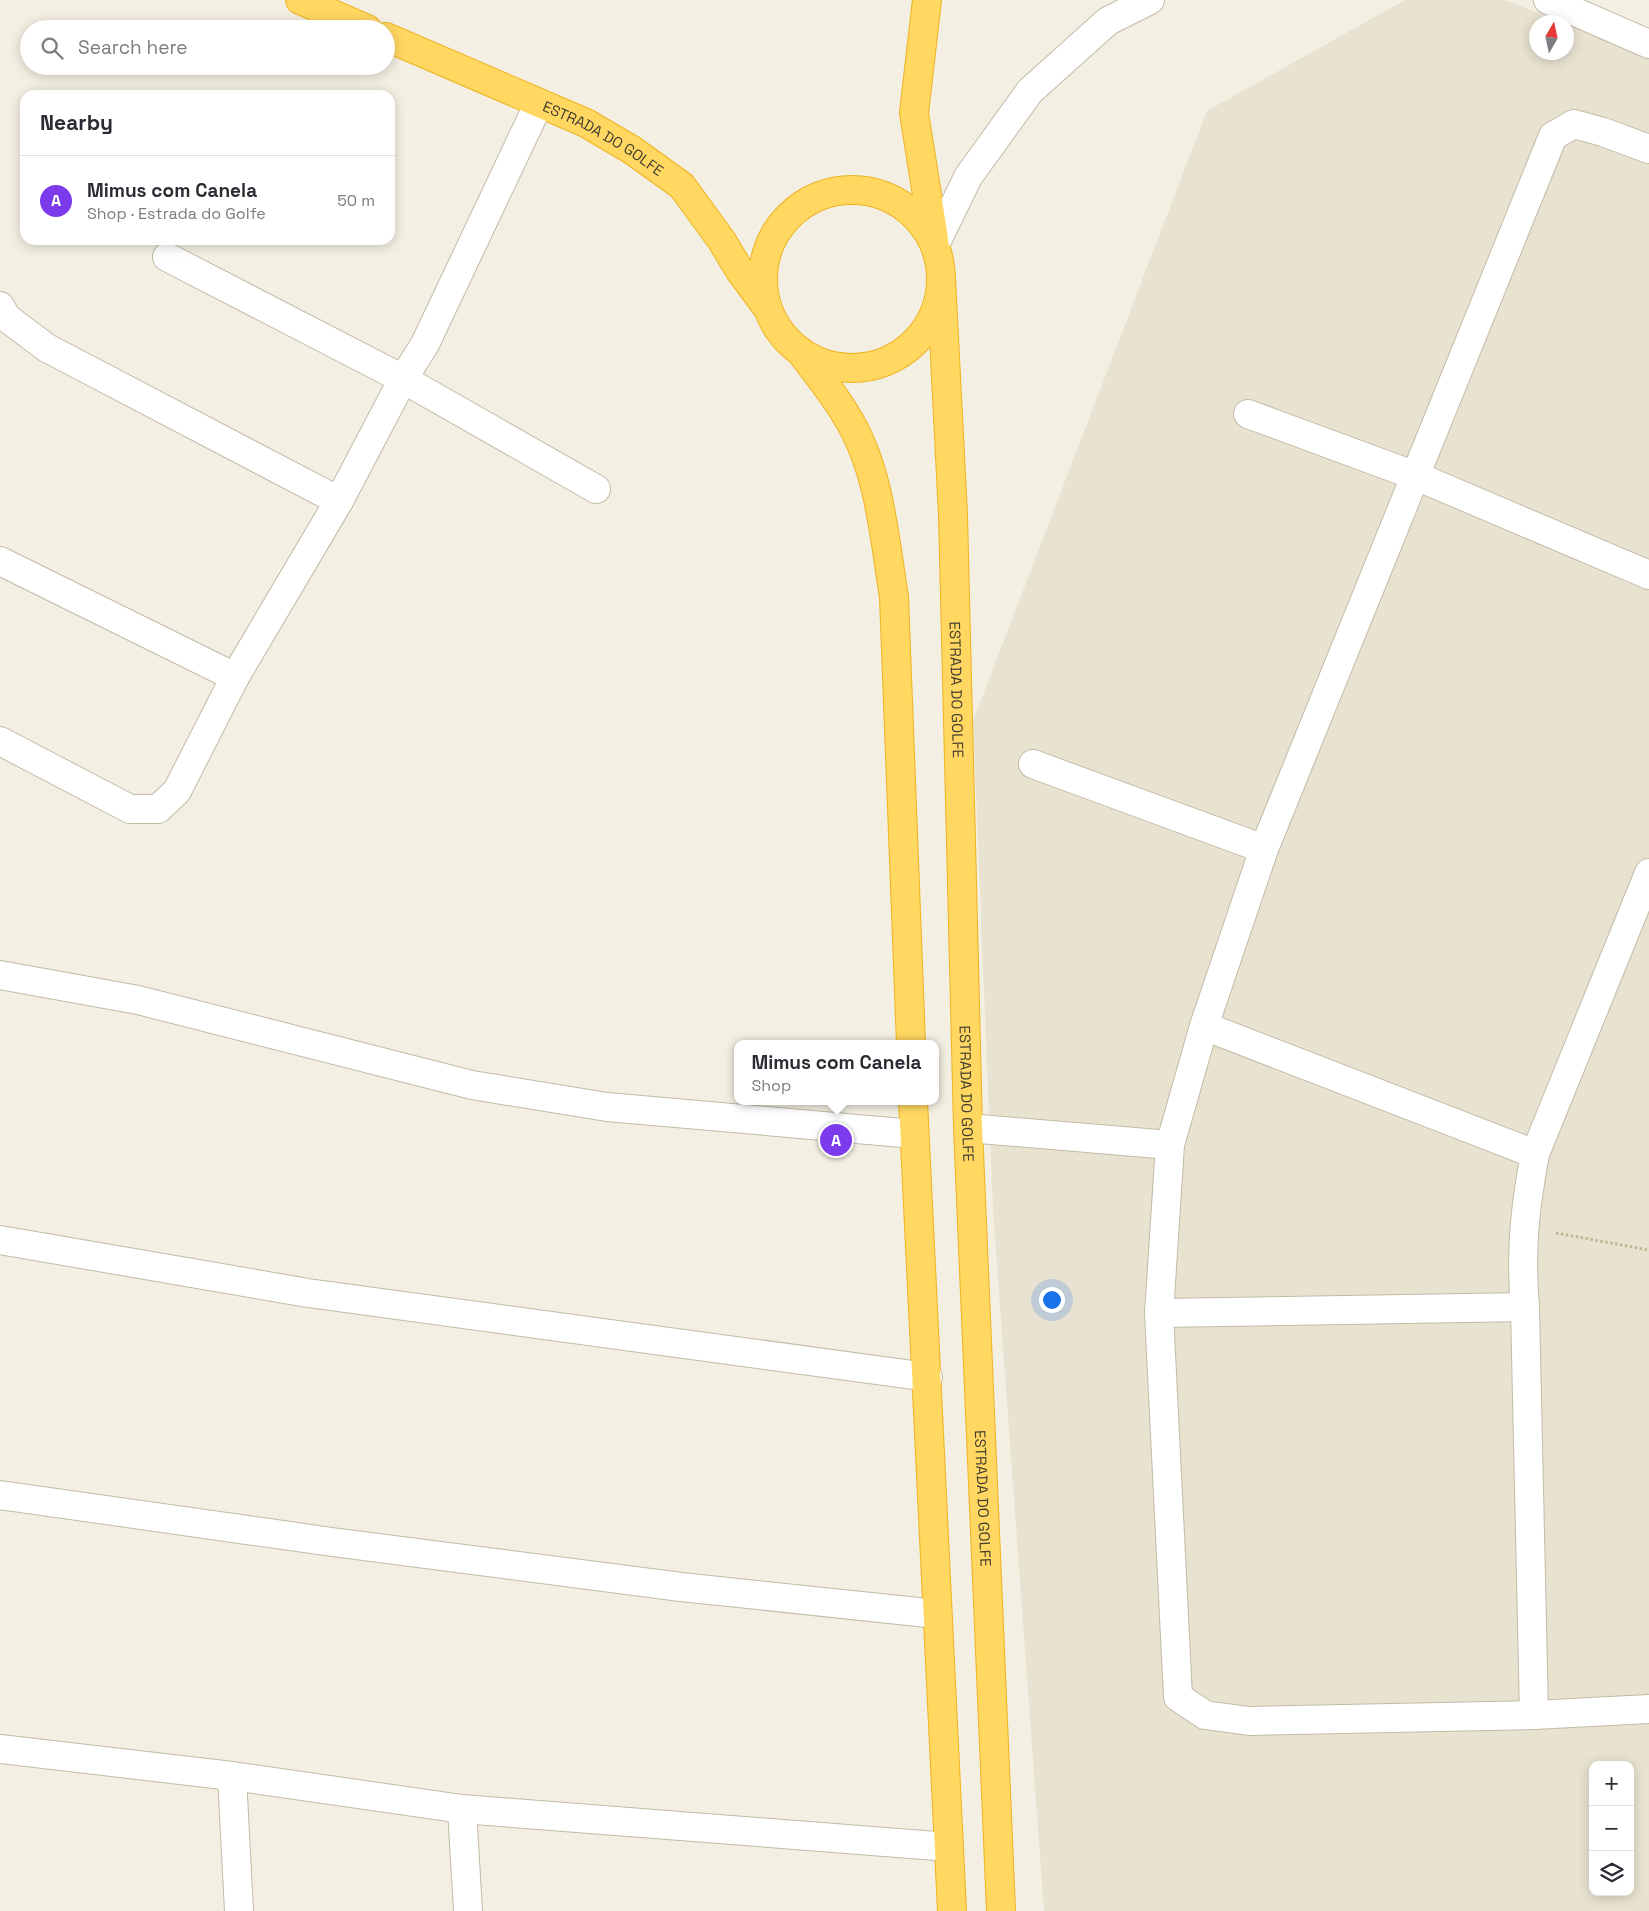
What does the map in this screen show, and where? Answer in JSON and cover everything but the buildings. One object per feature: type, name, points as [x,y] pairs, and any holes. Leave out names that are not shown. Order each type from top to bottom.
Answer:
[{"type":"highway","points":[[300,0],[346,20]]},
{"type":"highway","points":[[927,0],[914,113],[935,245]]},
{"type":"highway","name":"ESTRADA DO GOLFE","points":[[395,41],[601,132],[632,150],[682,186],[767,307],[780,333],[801,352],[847,416],[865,455],[877,493],[894,596],[911,1040]]},
{"type":"highway","name":"ESTRADA DO GOLFE","points":[[767,307],[762,277],[768,247],[783,221],[806,201],[835,191],[866,191],[895,200],[919,220],[935,245],[940,261],[953,515],[968,1128],[1001,1911]]},
{"type":"highway","name":"ESTRADA DO GOLFE","points":[[801,352],[827,364],[854,368],[882,363],[906,350],[926,330],[937,305],[941,278]]},
{"type":"highway","points":[[913,1105],[928,1377],[937,1614],[952,1911]]},
{"type":"street","points":[[935,245],[968,177],[1030,91],[1108,21],[1150,0]]},
{"type":"street","points":[[1548,0],[1649,44]]},
{"type":"street","points":[[0,741],[130,810],[158,809],[177,791],[235,677],[338,500],[403,379],[425,344],[539,103]]},
{"type":"street","points":[[1649,148],[1574,124],[1553,136],[1264,849],[1204,1026],[1170,1145],[1159,1314],[1178,1697],[1205,1715],[1250,1721],[1534,1715],[1649,1709]]},
{"type":"street","points":[[167,257],[403,379],[596,489]]},
{"type":"street","points":[[0,306],[7,318],[47,348],[338,500]]},
{"type":"street","points":[[1248,414],[1416,476],[1649,575]]},
{"type":"street","points":[[0,561],[235,677]]},
{"type":"street","points":[[1033,764],[1264,849]]},
{"type":"street","points":[[1534,1715],[1525,1307],[1521,1266],[1524,1228],[1535,1154],[1649,873]]},
{"type":"street","points":[[0,975],[138,1000],[472,1085],[607,1107],[914,1134]]},
{"type":"street","points":[[1204,1026],[1535,1154]]},
{"type":"street","points":[[968,1128],[1170,1145]]},
{"type":"street","points":[[0,1240],[308,1293],[928,1377]]},
{"type":"street","points":[[1159,1314],[1525,1307]]},
{"type":"street","points":[[0,1495],[332,1542],[632,1581],[937,1614]]},
{"type":"street","points":[[0,1749],[232,1776],[462,1809],[949,1847]]},
{"type":"street","points":[[232,1776],[239,1911]]},
{"type":"street","points":[[462,1809],[468,1911]]},
{"type":"path","points":[[1524,1228],[1649,1250]]},
{"type":"shaded area","points":[[1405,0],[1504,0],[1544,15],[1529,15],[1529,60],[1574,60],[1574,27],[1649,57],[1649,1911],[1044,1911],[993,1210],[973,721],[1207,111]]},
{"type":"place","name":"Mimus com Canela","points":[[836,1140]]}]
